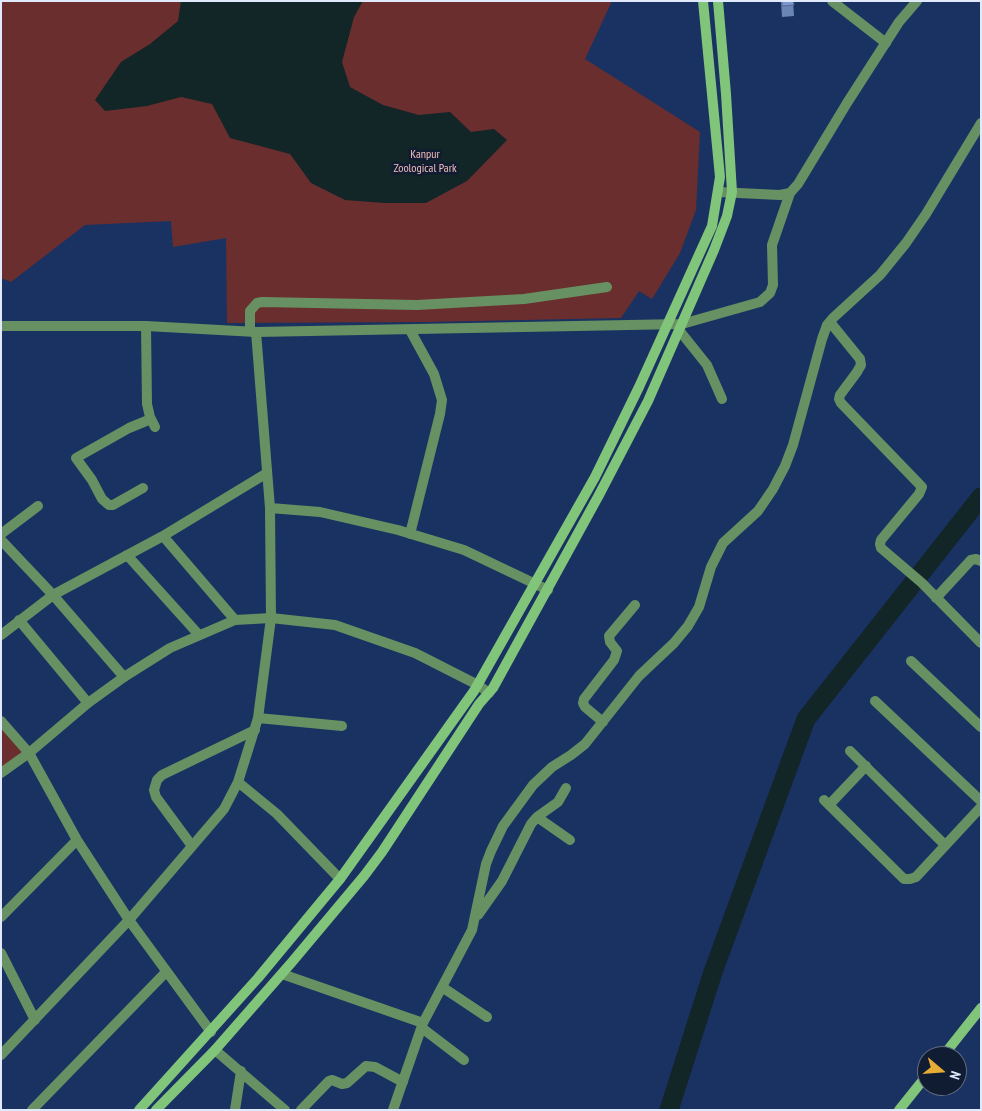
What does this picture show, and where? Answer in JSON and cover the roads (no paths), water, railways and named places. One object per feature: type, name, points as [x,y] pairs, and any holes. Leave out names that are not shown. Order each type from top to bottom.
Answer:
[{"type":"main road","points":[[139,1110],[258,978],[340,879],[478,685],[595,477],[640,387],[712,226],[720,177],[703,1]]},
{"type":"main road","points":[[156,1110],[215,1050],[282,974],[370,868],[489,693],[548,590],[648,401],[727,216],[732,192],[718,1]]},
{"type":"main road","points":[[951,1046],[981,1008]]},
{"type":"main road","points":[[900,1110],[917,1089]]},
{"type":"street","points":[[832,1],[886,43]]},
{"type":"street","points":[[1,326],[146,326],[253,331],[667,325],[680,327],[760,302],[770,293],[773,285],[772,245],[790,193],[798,184],[899,22],[917,1]]},
{"type":"street","points":[[393,1110],[423,1026],[468,940],[475,920],[486,864],[490,851],[503,826],[523,797],[543,775],[578,750],[639,676],[674,643],[688,626],[699,607],[711,567],[722,543],[758,512],[773,489],[790,455],[822,339],[830,322],[880,275],[906,243],[926,214],[981,123]]},
{"type":"street","points":[[718,192],[780,195],[790,193]]},
{"type":"street","points":[[1,1055],[129,920],[224,809],[238,782],[258,718],[271,618],[268,473],[250,312],[257,303],[417,305],[524,299],[607,287]]},
{"type":"street","points":[[830,322],[860,359],[861,365],[840,395],[841,403],[910,473],[920,484],[922,490],[884,535],[880,544],[882,548],[922,583],[981,643]]},
{"type":"street","points":[[143,488],[113,505],[109,505],[102,499],[92,480],[76,458],[129,428],[153,423],[147,404],[146,326]]},
{"type":"street","points":[[680,327],[708,365],[722,399]]},
{"type":"street","points":[[410,330],[434,374],[442,400],[410,534]]},
{"type":"street","points":[[3,628],[19,620],[53,595],[163,536],[268,473]]},
{"type":"street","points":[[1,534],[38,506]]},
{"type":"street","points":[[270,508],[320,512],[364,521],[410,534],[464,550],[548,590]]},
{"type":"street","points":[[163,536],[235,620]]},
{"type":"street","points":[[1,540],[53,595],[124,677]]},
{"type":"street","points":[[127,555],[199,635]]},
{"type":"street","points":[[936,598],[972,560],[976,559],[981,562]]},
{"type":"street","points":[[602,722],[585,707],[583,703],[584,698],[617,656],[617,651],[610,642],[609,636],[635,605]]},
{"type":"street","points":[[1,773],[29,753],[88,703],[124,677],[170,648],[235,620],[271,618],[335,625],[415,653],[478,685],[489,693]]},
{"type":"street","points":[[19,620],[88,703]]},
{"type":"street","points":[[911,661],[981,727]]},
{"type":"street","points":[[875,701],[981,801]]},
{"type":"street","points":[[258,718],[342,726]]},
{"type":"street","points":[[1,721],[29,753],[77,840],[129,920],[211,1032]]},
{"type":"street","points":[[192,846],[156,798],[154,790],[157,780],[162,775],[255,730]]},
{"type":"street","points":[[850,751],[945,845]]},
{"type":"street","points":[[866,766],[826,802],[904,879],[916,877],[981,807]]},
{"type":"street","points":[[238,782],[277,814],[340,879]]},
{"type":"street","points":[[475,920],[502,881],[531,824],[537,817],[558,802],[566,788]]},
{"type":"street","points":[[537,817],[570,840]]},
{"type":"street","points":[[1,917],[77,840]]},
{"type":"street","points":[[1,953],[35,1020]]},
{"type":"street","points":[[32,1110],[166,972]]},
{"type":"street","points":[[282,974],[423,1026],[464,1060]]},
{"type":"street","points":[[442,987],[487,1017]]},
{"type":"street","points":[[215,1050],[285,1110]]},
{"type":"street","points":[[302,1110],[329,1081],[332,1080],[342,1084],[347,1083],[366,1066],[375,1067],[403,1082]]},
{"type":"street","points":[[235,1110],[241,1072]]},
{"type":"waterway","points":[[669,1110],[713,972],[806,719],[981,497]]},
{"type":"park label","name":"Kanpur Zoological Park","points":[[425,162]]}]
